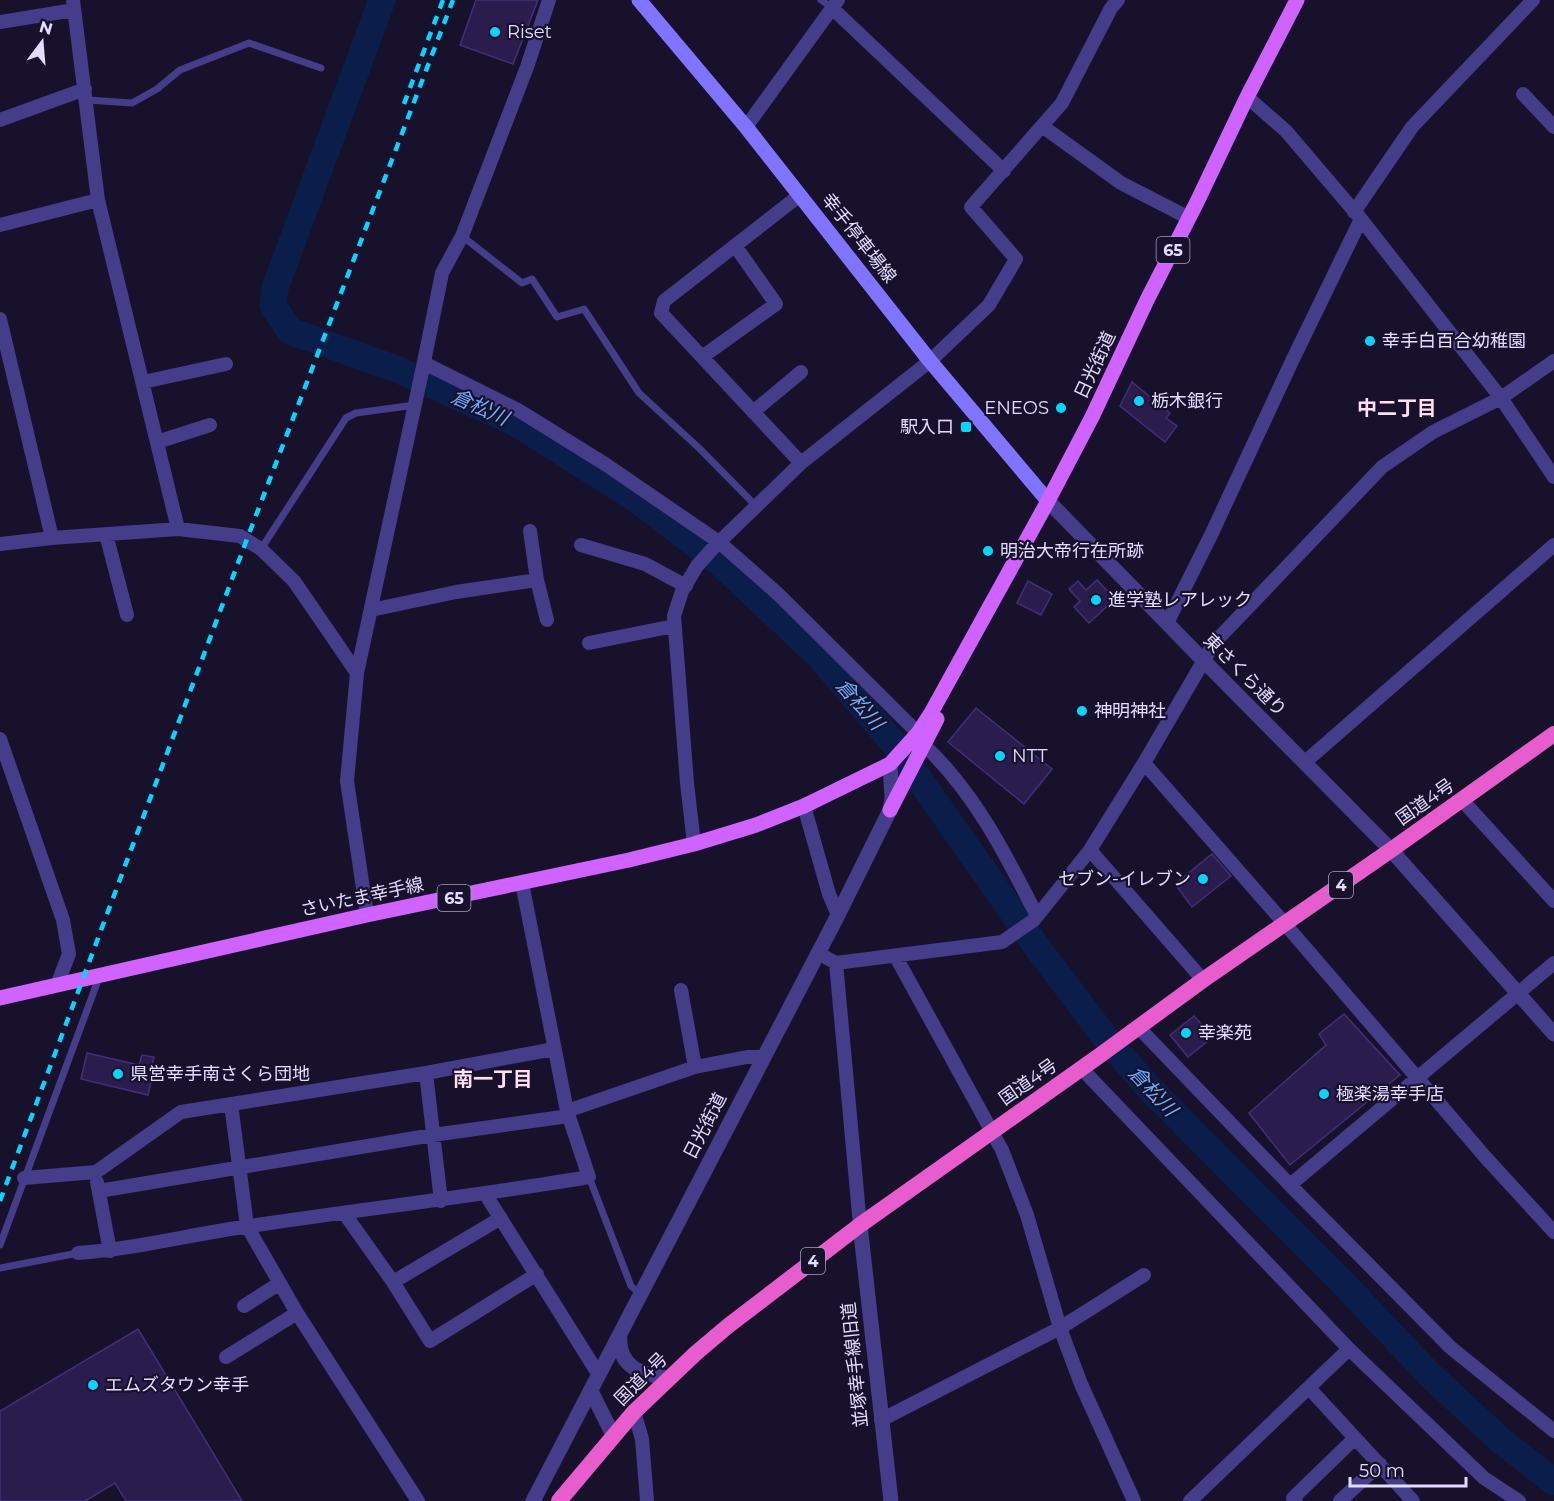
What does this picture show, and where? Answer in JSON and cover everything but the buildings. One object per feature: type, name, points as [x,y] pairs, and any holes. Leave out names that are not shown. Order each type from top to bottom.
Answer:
[{"type":"highway","name":"国道4号","points":[[559,1501],[634,1412],[728,1326],[860,1225],[1082,1069],[1203,980],[1554,734]]},
{"type":"main road","name":"幸手停車場線","points":[[639,0],[746,127],[930,361],[1048,501]]},
{"type":"main road","name":"日光街道","points":[[919,742],[965,651],[1048,501],[1189,218],[1246,97],[1297,0]]},
{"type":"main road","name":"65","points":[[892,761],[919,742]]},
{"type":"main road","points":[[890,810],[908,775],[919,742]]},
{"type":"main road","name":"さいたま幸手線","points":[[0,998],[694,844],[756,825],[804,806],[892,761]]},
{"type":"street","points":[[367,915],[347,781],[357,673],[442,273],[462,236],[527,66],[549,0]]},
{"type":"street","points":[[694,844],[674,626],[674,616],[686,586],[697,566],[801,463],[930,361],[989,306],[1016,259],[971,207],[1062,103],[1111,8],[1118,0]]},
{"type":"street","points":[[1167,623],[1211,535],[1358,216],[1412,127],[1533,0]]},
{"type":"street","points":[[746,127],[831,3],[1004,171]]},
{"type":"street","points":[[0,22],[73,5],[98,200],[178,529]]},
{"type":"street","points":[[1523,94],[1554,127]]},
{"type":"street","points":[[0,120],[86,95]]},
{"type":"street","points":[[1246,97],[1286,131],[1358,216],[1501,398],[1554,477]]},
{"type":"street","points":[[1042,126],[1121,183],[1189,218]]},
{"type":"street","points":[[800,195],[664,301],[661,313],[801,463]]},
{"type":"street","points":[[0,225],[98,200]]},
{"type":"street","points":[[702,357],[776,304],[736,247]]},
{"type":"street","points":[[0,319],[52,538]]},
{"type":"street","points":[[818,953],[836,963],[1002,942],[1036,918],[1090,850],[1214,643],[1382,467],[1433,432],[1501,398],[1554,361]]},
{"type":"street","points":[[143,382],[226,364]]},
{"type":"street","points":[[424,365],[518,410],[605,464],[717,545],[778,594],[919,742],[939,760],[976,807],[1006,855],[1036,918]]},
{"type":"street","points":[[753,412],[801,372]]},
{"type":"street","points":[[157,442],[210,425]]},
{"type":"street","name":"東さくら通り","points":[[1048,501],[1391,850],[1554,1034]]},
{"type":"street","points":[[0,544],[178,529],[240,536],[261,549],[294,580],[357,673]]},
{"type":"street","points":[[530,531],[537,580],[547,620]]},
{"type":"street","points":[[106,534],[127,615]]},
{"type":"street","points":[[581,545],[645,564],[686,586]]},
{"type":"street","points":[[1305,762],[1554,545]]},
{"type":"street","points":[[371,610],[456,592],[537,580]]},
{"type":"street","points":[[589,644],[674,626]]},
{"type":"street","points":[[0,741],[63,920],[69,954],[57,985]]},
{"type":"street","name":"日光街道","points":[[533,1501],[838,915],[890,810],[892,761]]},
{"type":"street","points":[[1144,763],[1417,1079],[1553,1229]]},
{"type":"street","points":[[1462,800],[1554,901]]},
{"type":"street","points":[[804,806],[829,894],[838,915]]},
{"type":"street","points":[[1090,850],[1203,980]]},
{"type":"street","points":[[78,1253],[110,1251],[247,1226],[486,1195],[589,1177],[568,1114],[522,884]]},
{"type":"street","points":[[896,957],[992,1131],[1027,1215],[1060,1328],[1081,1384],[1134,1501]]},
{"type":"street","points":[[836,963],[860,1225]]},
{"type":"street","points":[[1290,1185],[1554,963]]},
{"type":"street","points":[[681,990],[695,1067]]},
{"type":"street","points":[[1133,1031],[1450,1347],[1554,1431]]},
{"type":"street","points":[[24,1178],[96,1172],[180,1112],[554,1049]]},
{"type":"street","points":[[99,1191],[240,1166],[568,1114],[695,1067],[747,1057],[763,1057]]},
{"type":"street","points":[[1082,1069],[1349,1349],[1484,1478],[1519,1501]]},
{"type":"street","points":[[426,1072],[441,1200]]},
{"type":"street","points":[[231,1104],[247,1226],[297,1312],[418,1501]]},
{"type":"street","points":[[96,1172],[110,1251]]},
{"type":"street","points":[[486,1195],[599,1375]]},
{"type":"street","points":[[344,1213],[393,1282],[430,1341],[537,1274]]},
{"type":"street","points":[[393,1282],[501,1218]]},
{"type":"street","name":"並塚幸手線旧道","points":[[860,1225],[891,1501]]},
{"type":"street","points":[[881,1420],[1060,1328],[1144,1275]]},
{"type":"street","points":[[244,1306],[280,1283]]},
{"type":"street","points":[[226,1357],[297,1312]]},
{"type":"street","points":[[620,1334],[619,1348],[624,1358],[635,1370],[649,1376],[669,1378]]},
{"type":"street","points":[[1190,1501],[1349,1349]]},
{"type":"street","points":[[1309,1388],[1413,1501]]},
{"type":"street","points":[[591,1391],[613,1435]]},
{"type":"street","points":[[634,1412],[642,1439],[647,1501]]},
{"type":"street","points":[[1296,1501],[1293,1498],[1355,1438]]},
{"type":"street","points":[[1340,1501],[1380,1464]]},
{"type":"lane","points":[[86,95],[132,103],[157,88],[180,70],[249,43],[321,68]]},
{"type":"lane","points":[[462,236],[522,283],[532,279],[556,317],[584,309],[639,393],[700,448],[756,506]]},
{"type":"lane","points":[[261,549],[346,418],[356,413],[415,405]]},
{"type":"lane","points":[[0,1245],[100,975]]},
{"type":"lane","points":[[589,1177],[630,1286],[641,1294]]},
{"type":"lane","points":[[0,1268],[78,1253]]},
{"type":"waterway","name":"倉松川","points":[[382,0],[275,288],[273,306],[290,331],[396,369],[516,423],[636,499],[721,564],[819,656],[896,746],[1037,947],[1108,1041],[1151,1090],[1339,1279],[1430,1375],[1499,1439],[1554,1482]]},
{"type":"railway","points":[[404,104],[443,0]]},
{"type":"railway","points":[[0,1201],[247,539],[453,0]]},
{"type":"place","name":"Riset","points":[[495,32]]},
{"type":"place","name":"幸手白百合幼稚園","points":[[1370,341]]},
{"type":"place","name":"栃木銀行","points":[[1139,401]]},
{"type":"place","name":"ENEOS","points":[[1061,408]]},
{"type":"place","name":"駅入口","points":[[966,427]]},
{"type":"place","name":"明治大帝行在所跡","points":[[988,551]]},
{"type":"place","name":"進学塾レアレック","points":[[1096,600]]},
{"type":"place","name":"神明神社","points":[[1082,711]]},
{"type":"place","name":"NTT","points":[[1000,756]]},
{"type":"place","name":"セブン-イレブン","points":[[1203,879]]},
{"type":"place","name":"幸楽苑","points":[[1186,1033]]},
{"type":"place","name":"県営幸手南さくら団地","points":[[118,1074]]},
{"type":"place","name":"極楽湯幸手店","points":[[1324,1094]]},
{"type":"place","name":"エムズタウン幸手","points":[[93,1385]]},
{"type":"district","name":"中二丁目","points":[[1397,408]]},
{"type":"district","name":"南一丁目","points":[[493,1079]]}]
